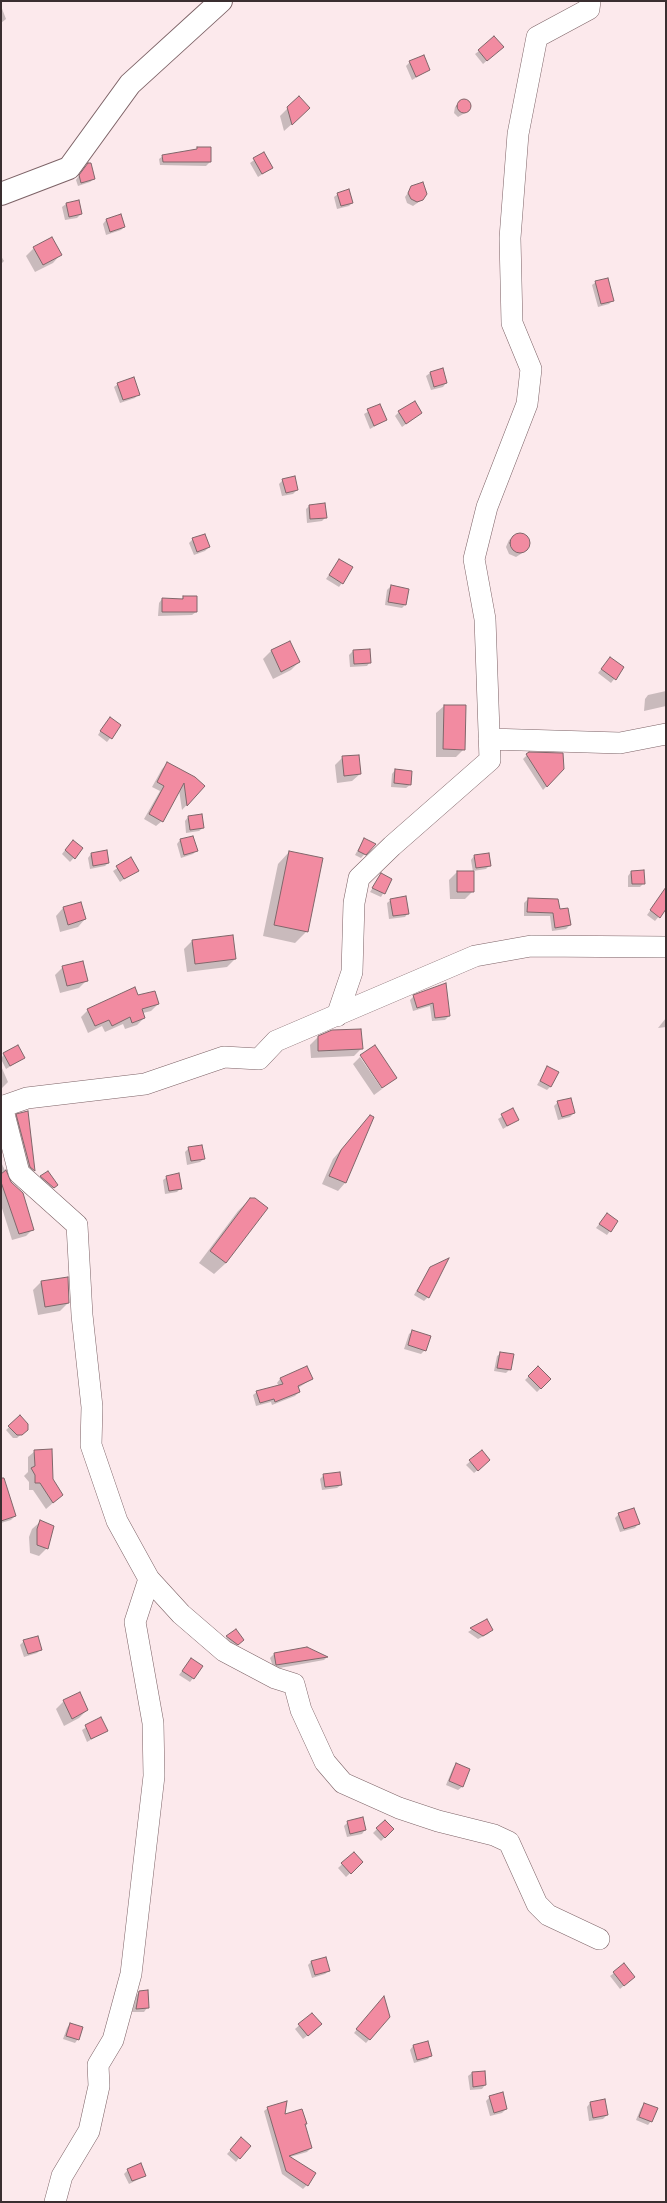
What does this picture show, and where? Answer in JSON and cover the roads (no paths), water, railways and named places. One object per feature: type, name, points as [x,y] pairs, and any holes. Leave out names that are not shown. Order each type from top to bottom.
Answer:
[{"type":"street","points":[[1,194],[69,168],[130,84],[221,1]]},
{"type":"street","points":[[337,1016],[352,972],[354,903],[359,878],[392,846],[490,760],[485,619],[474,559],[487,507],[527,404],[531,369],[512,323],[510,238],[518,134],[537,37],[589,9],[590,1]]},
{"type":"street","points":[[489,738],[620,743],[666,734]]},
{"type":"street","points":[[600,1939],[548,1914],[537,1904],[509,1842],[494,1835],[438,1821],[399,1808],[343,1783],[325,1762],[301,1710],[294,1684],[275,1678],[224,1651],[181,1614],[148,1579],[117,1521],[91,1446],[92,1407],[82,1315],[77,1225],[19,1173],[1,1106],[28,1098],[145,1084],[224,1057],[259,1059],[276,1041],[475,956],[531,946],[666,947]]},
{"type":"street","points":[[54,2202],[62,2176],[89,2130],[99,2086],[98,2065],[113,2040],[131,1974],[154,1776],[153,1723],[134,1622],[148,1579]]}]
